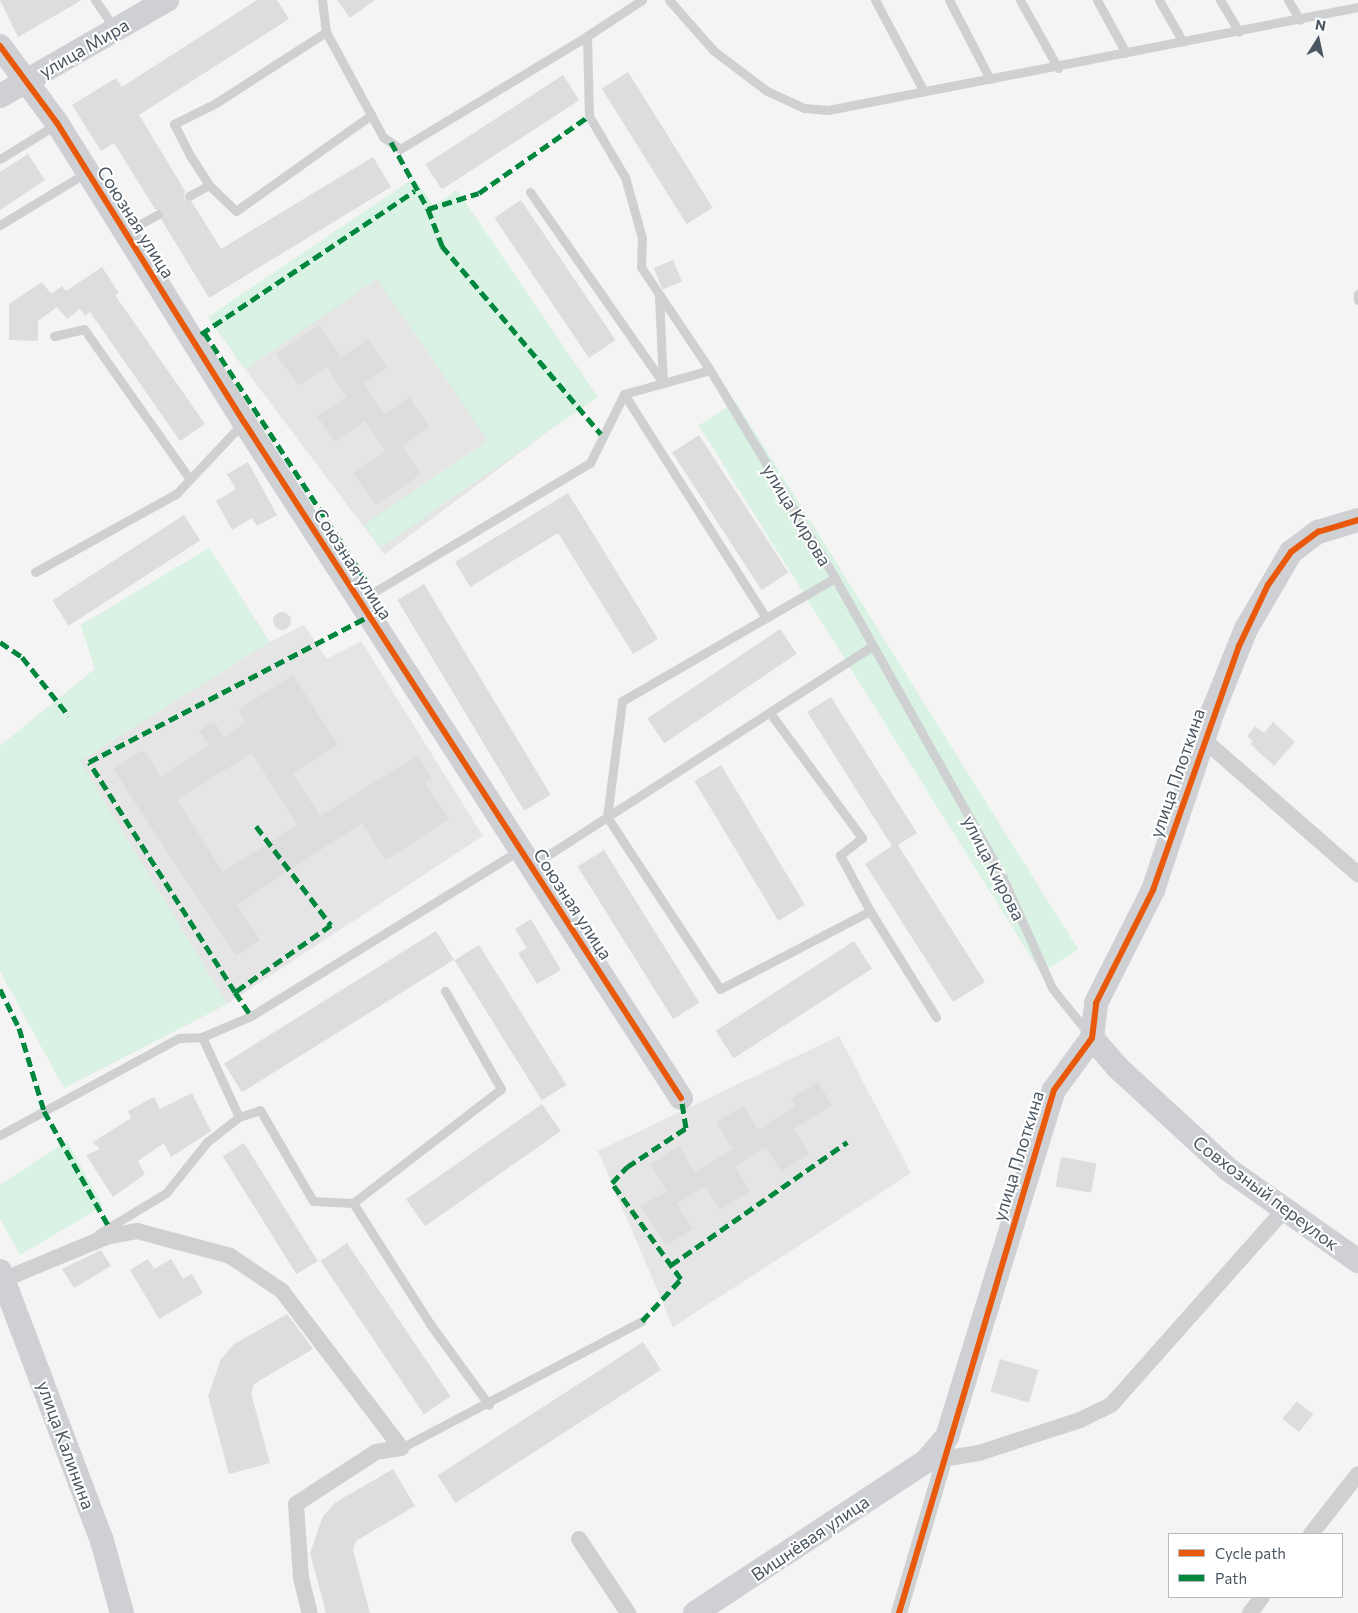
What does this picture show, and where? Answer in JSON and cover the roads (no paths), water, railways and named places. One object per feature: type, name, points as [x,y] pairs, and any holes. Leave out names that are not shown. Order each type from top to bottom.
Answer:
[{"type":"street","name":"улица Мира","points":[[0,96],[167,0]]},
{"type":"street","name":"Союзная улица","points":[[0,46],[57,123],[244,422],[681,1098]]},
{"type":"street","name":"улица Плоткина","points":[[957,1417],[1054,1090],[1092,1038],[1096,1003],[1153,890],[1203,739],[1256,607],[1282,564],[1301,542],[1358,520]]},
{"type":"street","points":[[1203,739],[1358,874]]},
{"type":"street","name":"Совхозный переулок","points":[[1092,1038],[1192,1138],[1285,1209],[1358,1261]]},
{"type":"street","points":[[899,1613],[934,1460],[979,1453],[1080,1420],[1111,1405],[1285,1209]]},
{"type":"street","name":"улица Калинина","points":[[122,1613],[102,1541],[1,1277],[58,1259],[106,1237],[137,1230],[230,1256],[266,1276],[337,1360],[401,1448]]},
{"type":"street","name":"Вишнёвая улица","points":[[694,1613],[934,1460],[957,1417]]},
{"type":"street","points":[[310,1613],[301,1578],[296,1504],[369,1456],[401,1448]]},
{"type":"street","points":[[1312,1533],[1358,1474]]},
{"type":"street","points":[[579,1539],[628,1613]]},
{"type":"street","points":[[1250,1613],[1261,1598]]},
{"type":"lane","points":[[95,0],[116,30]]},
{"type":"lane","points":[[322,0],[326,32],[383,137],[400,149],[587,36],[642,0]]},
{"type":"lane","points":[[669,0],[714,51],[767,91],[804,108],[857,108],[923,90],[1058,68],[1300,20],[1358,6],[1355,0]]},
{"type":"lane","points":[[875,0],[923,90]]},
{"type":"lane","points":[[949,0],[990,79]]},
{"type":"lane","points":[[1020,0],[1058,68]]},
{"type":"lane","points":[[1097,0],[1126,53]]},
{"type":"lane","points":[[1159,0],[1183,42]]},
{"type":"lane","points":[[1220,0],[1239,32]]},
{"type":"lane","points":[[1288,0],[1300,20]]},
{"type":"lane","points":[[326,32],[216,103],[174,124],[209,185],[236,211],[371,115]]},
{"type":"lane","name":"улица Кирова","points":[[587,36],[589,116],[625,177],[642,238],[641,267],[710,370],[835,578],[1002,876],[1052,988],[1092,1038]]},
{"type":"lane","points":[[0,159],[57,123]]},
{"type":"lane","points":[[0,225],[88,172]]},
{"type":"lane","points":[[189,196],[209,185]]},
{"type":"lane","points":[[530,192],[663,383]]},
{"type":"lane","points":[[125,232],[158,214]]},
{"type":"lane","points":[[659,294],[663,383]]},
{"type":"lane","points":[[1358,294],[1358,300]]},
{"type":"lane","points":[[54,336],[84,328],[189,478]]},
{"type":"lane","points":[[359,601],[590,463],[624,394],[710,370]]},
{"type":"lane","points":[[624,394],[766,618]]},
{"type":"lane","points":[[35,572],[176,494],[189,478],[244,422]]},
{"type":"lane","points":[[835,578],[622,700],[607,817],[720,989],[870,911]]},
{"type":"lane","points":[[0,1135],[179,1038],[202,1037],[251,1016],[525,858],[607,817],[872,647]]},
{"type":"lane","points":[[770,713],[862,838],[840,855],[870,911],[936,1017]]},
{"type":"lane","points":[[58,1259],[166,1193],[207,1142],[239,1117],[260,1110],[313,1201],[353,1203],[502,1089],[445,991]]},
{"type":"lane","points":[[202,1037],[239,1117]]},
{"type":"lane","points":[[353,1203],[430,1324],[489,1405]]},
{"type":"lane","points":[[401,1448],[489,1405],[642,1321]]}]
